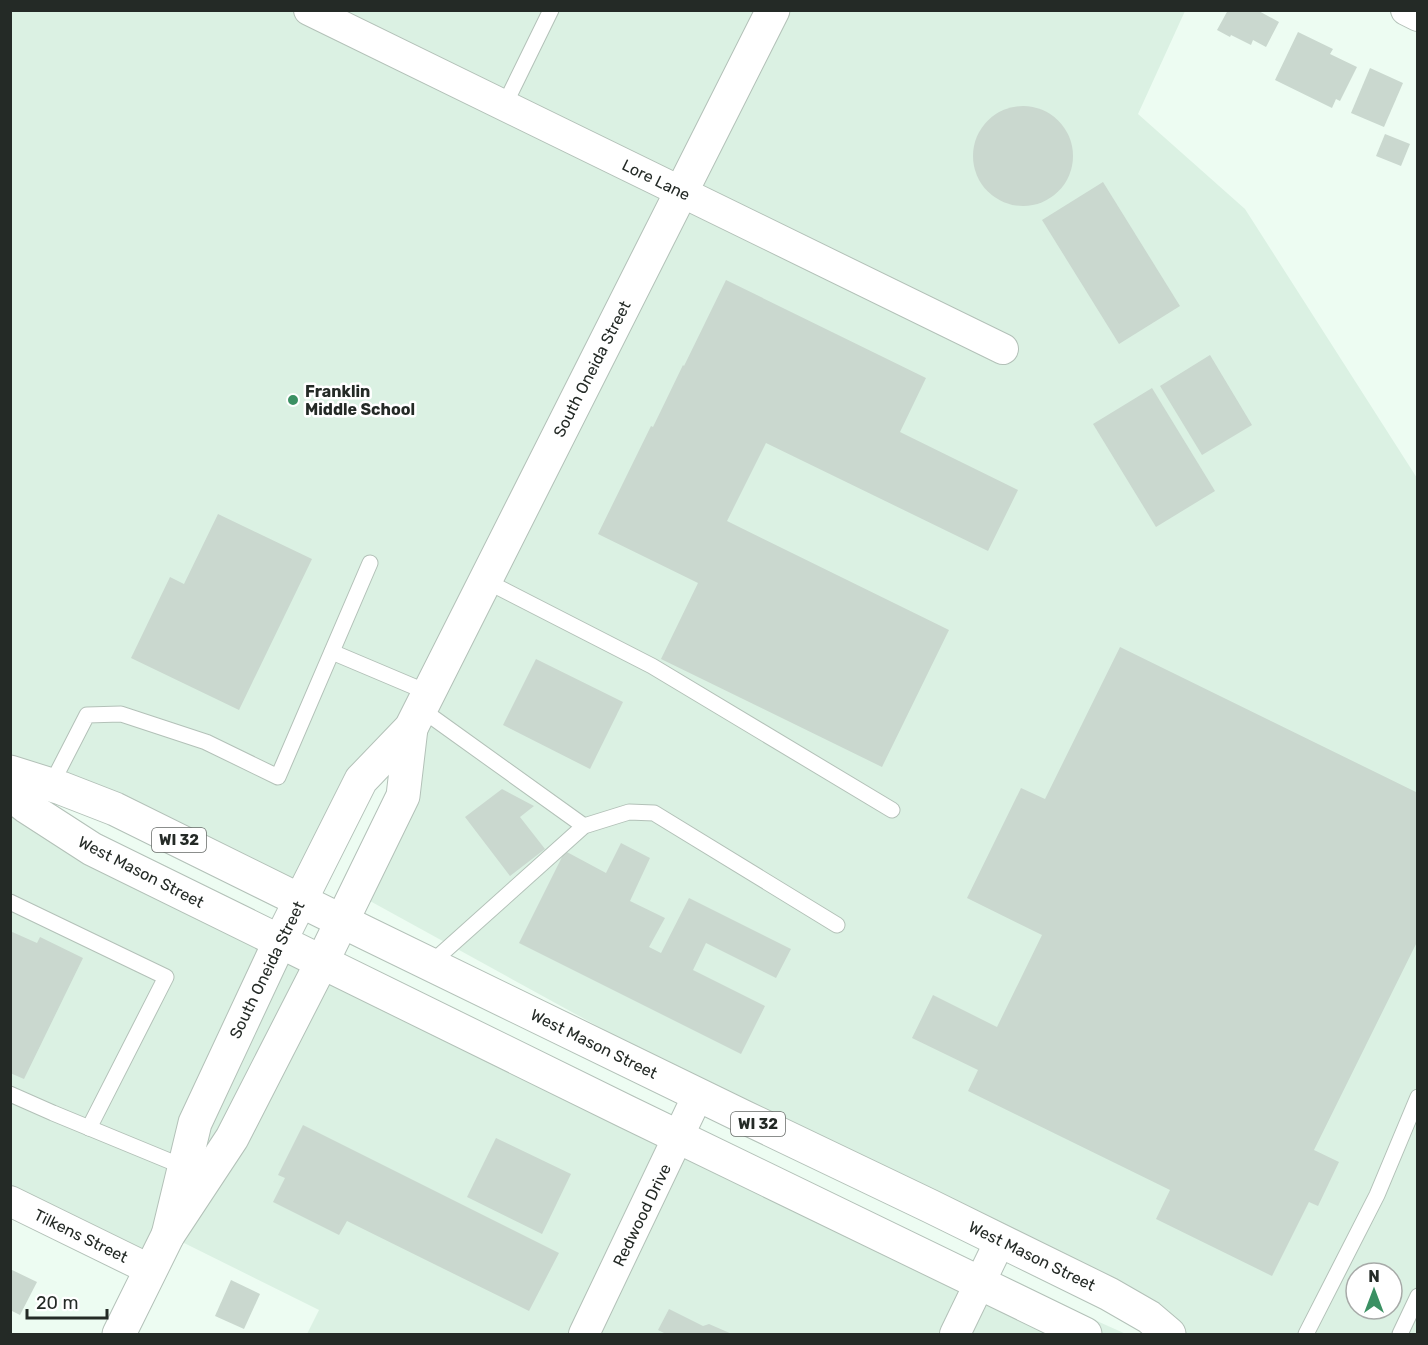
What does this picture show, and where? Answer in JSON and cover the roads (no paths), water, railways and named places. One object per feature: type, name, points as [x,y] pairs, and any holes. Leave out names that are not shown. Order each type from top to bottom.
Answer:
[{"type":"main road","name":"South Oneida Street","points":[[168,1235],[195,1123],[280,941],[362,780],[421,710],[773,10]]},
{"type":"main road","name":"South Oneida Street","points":[[119,1335],[168,1235],[232,1138],[342,921],[402,796],[421,710]]},
{"type":"main road","name":"West Mason Street","points":[[10,772],[115,809],[1109,1294],[1149,1317],[1169,1335]]},
{"type":"main road","name":"West Mason Street","points":[[10,794],[92,849],[1085,1335]]},
{"type":"street","points":[[1406,10],[1418,16]]},
{"type":"street","name":"Lore Lane","points":[[319,13],[504,106],[1004,349]]},
{"type":"street","name":"Redwood Drive","points":[[584,1335],[698,1095]]},
{"type":"street","name":"Tilkens Street","points":[[10,1201],[151,1270]]},
{"type":"street","points":[[955,1335],[1000,1241]]},
{"type":"lane","points":[[504,106],[546,12]]},
{"type":"lane","points":[[51,785],[87,715],[121,714],[206,742],[278,777],[370,563]]},
{"type":"lane","points":[[486,581],[652,666],[892,810]]},
{"type":"lane","points":[[332,652],[421,710],[584,826]]},
{"type":"lane","points":[[430,964],[584,826],[629,812],[654,813],[837,925]]},
{"type":"lane","points":[[10,902],[166,977],[89,1128]]},
{"type":"lane","points":[[10,1094],[184,1167]]},
{"type":"lane","points":[[1306,1335],[1377,1195],[1418,1097]]},
{"type":"lane","points":[[1400,1335],[1418,1296]]},
{"type":"place","name":"Franklin Middle School","points":[[293,400]]}]
